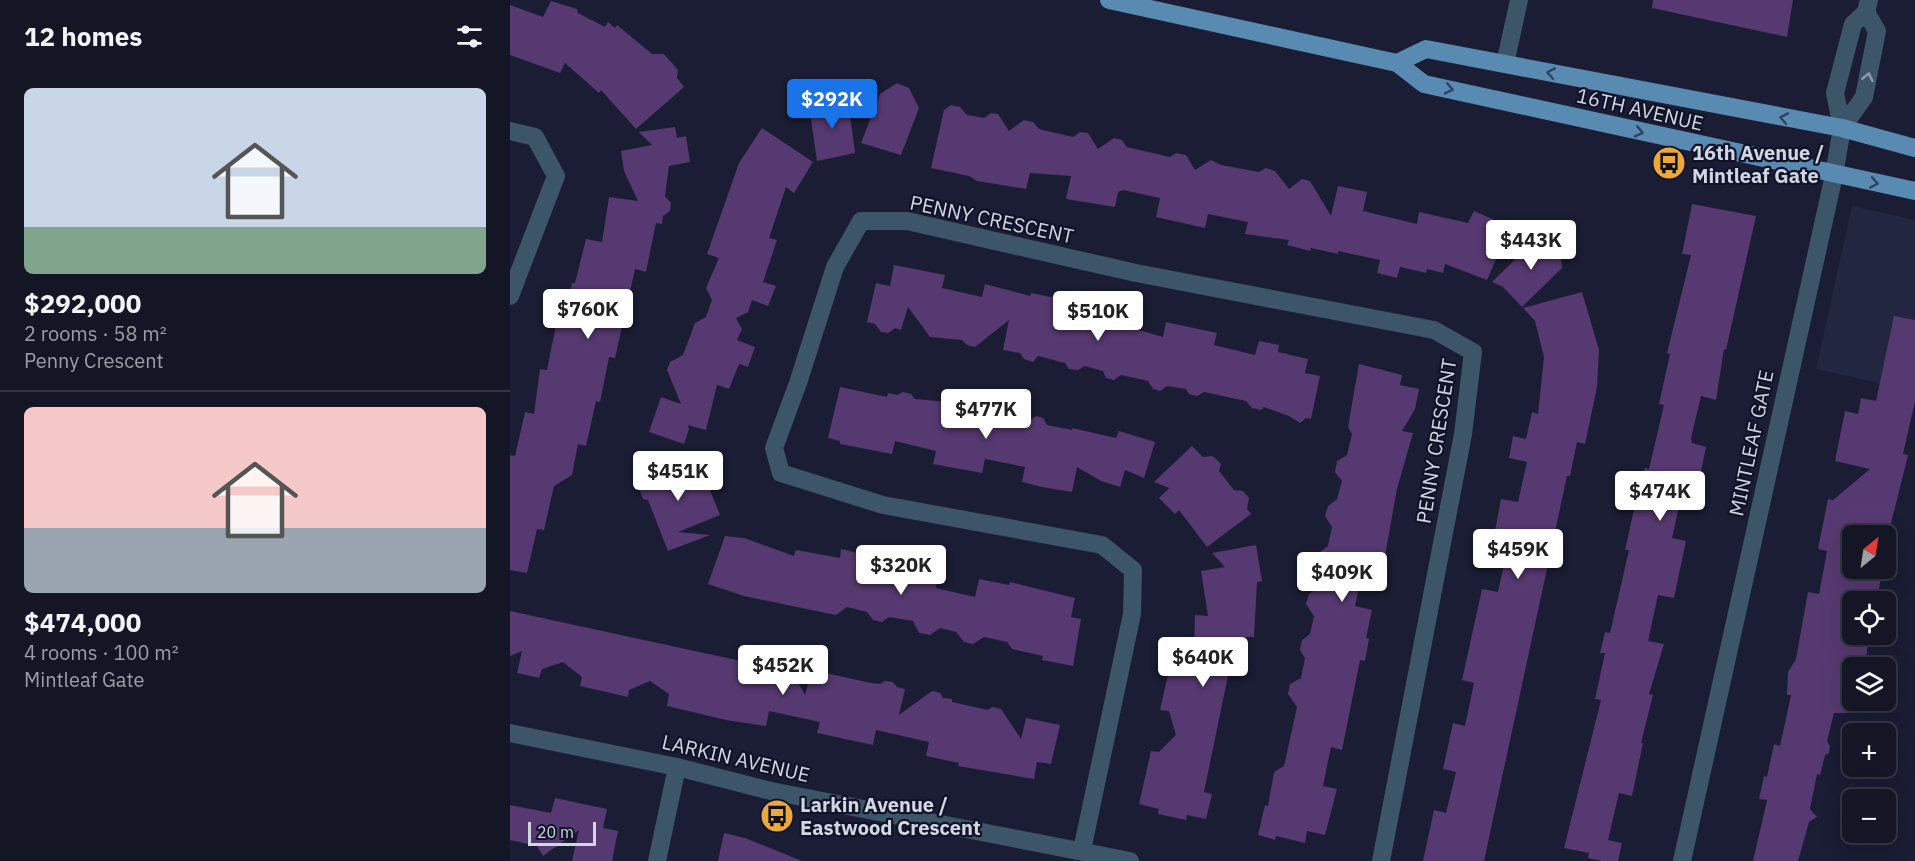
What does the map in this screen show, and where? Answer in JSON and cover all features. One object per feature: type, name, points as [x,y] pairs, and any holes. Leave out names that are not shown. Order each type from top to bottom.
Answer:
[{"type":"main road","name":"16TH AVENUE","points":[[1109,0],[1398,63],[1424,84],[1833,175],[1915,191]]},
{"type":"main road","name":"16TH AVENUE","points":[[1398,63],[1426,49],[1842,128],[1915,148]]},
{"type":"street","points":[[1505,64],[1519,0]]},
{"type":"street","points":[[1842,128],[1864,98],[1877,31],[1867,6]]},
{"type":"street","points":[[1842,128],[1835,93],[1853,24],[1867,6]]},
{"type":"street","name":"MINTLEAF GATE","points":[[1682,861],[1842,128]]},
{"type":"street","points":[[510,131],[535,137],[556,176],[510,296]]},
{"type":"street","name":"PENNY CRESCENT","points":[[1082,850],[1132,614],[1133,570],[1102,545],[883,505],[781,473],[774,448],[798,383],[835,267],[861,221],[907,221],[1136,273],[1434,330],[1473,352],[1463,434],[1381,861]]},
{"type":"street","name":"LARKIN AVENUE","points":[[510,733],[677,768],[771,791],[1130,861]]},
{"type":"street","points":[[657,861],[677,768]]},
{"type":"shaded area","points":[[1852,206],[1915,220],[1915,391],[1816,369]]},
{"type":"building","points":[[1653,0],[1793,0],[1787,37],[1652,8]]},
{"type":"building","points":[[551,1],[577,9],[578,13],[605,27],[608,22],[615,28],[617,25],[652,54],[664,54],[678,70],[677,78],[684,87],[636,129],[601,90],[599,93],[565,63],[560,73],[510,55],[510,5],[543,17]]},
{"type":"building","points":[[897,83],[909,88],[919,108],[901,155],[861,143],[880,94]]},
{"type":"building","points":[[848,100],[855,153],[817,161],[809,105]]},
{"type":"building","points":[[951,105],[960,107],[967,115],[984,118],[991,113],[998,114],[1009,131],[1024,120],[1033,122],[1039,129],[1073,137],[1080,132],[1088,133],[1098,149],[1114,138],[1122,140],[1127,147],[1170,157],[1176,153],[1186,155],[1195,170],[1211,160],[1221,165],[1259,172],[1266,168],[1275,171],[1289,189],[1302,179],[1310,181],[1331,216],[1338,186],[1367,192],[1363,211],[1417,224],[1419,212],[1468,223],[1474,211],[1510,227],[1487,280],[1445,264],[1443,273],[1427,269],[1426,273],[1400,267],[1397,278],[1377,273],[1380,260],[1338,251],[1338,254],[1311,248],[1310,251],[1287,245],[1289,240],[1245,234],[1248,222],[1208,214],[1205,228],[1156,217],[1160,198],[1123,190],[1118,192],[1115,207],[1066,199],[1071,176],[1030,173],[1026,189],[977,181],[969,176],[931,168],[944,110]]},
{"type":"building","points":[[675,127],[677,138],[686,136],[690,162],[669,166],[665,196],[671,203],[670,211],[663,216],[662,224],[656,223],[646,272],[635,269],[615,358],[609,357],[600,402],[596,401],[586,446],[578,444],[572,475],[554,486],[544,530],[537,529],[527,573],[510,570],[510,455],[515,456],[525,412],[534,414],[540,369],[547,370],[556,325],[563,327],[572,283],[575,283],[586,239],[602,242],[609,197],[638,201],[624,171],[621,151],[652,145],[639,132]]},
{"type":"building","points":[[762,128],[813,162],[794,193],[786,187],[769,238],[777,240],[763,282],[776,286],[768,306],[752,300],[748,312],[736,318],[742,329],[737,340],[755,347],[748,367],[739,364],[729,389],[717,385],[706,430],[688,425],[689,429],[684,444],[649,432],[661,397],[681,404],[667,370],[670,362],[683,355],[695,323],[706,317],[712,300],[706,288],[719,258],[707,254],[739,163]]},
{"type":"building","points":[[1692,204],[1756,216],[1726,350],[1724,349],[1716,400],[1701,396],[1691,438],[1692,443],[1706,447],[1696,496],[1682,493],[1672,538],[1686,541],[1674,598],[1658,595],[1648,641],[1664,644],[1649,694],[1653,695],[1641,743],[1643,743],[1632,796],[1619,793],[1608,840],[1622,843],[1618,861],[1602,861],[1588,858],[1589,853],[1564,848],[1601,700],[1595,699],[1605,653],[1600,653],[1605,632],[1610,633],[1629,550],[1625,550],[1633,514],[1645,468],[1649,469],[1664,405],[1659,404],[1670,354],[1667,353],[1691,255],[1682,254]]},
{"type":"building","points":[[1537,238],[1541,242],[1554,242],[1560,249],[1562,268],[1522,307],[1503,287],[1492,282]]},
{"type":"building","points":[[894,265],[945,275],[942,288],[982,297],[985,284],[1030,296],[1031,293],[1128,313],[1125,326],[1163,337],[1166,322],[1217,333],[1214,345],[1255,355],[1259,341],[1279,345],[1278,352],[1308,359],[1305,373],[1320,376],[1311,419],[1306,418],[1300,423],[1289,416],[1264,407],[1261,410],[1252,408],[1246,401],[1204,392],[1197,396],[1189,394],[1186,389],[1167,386],[1160,391],[1153,389],[1148,381],[1121,375],[1114,380],[1106,378],[1103,371],[1085,366],[1078,370],[1069,369],[1065,363],[1038,356],[1033,362],[1024,359],[1020,353],[1003,350],[1009,320],[975,347],[967,345],[962,340],[930,337],[908,307],[901,330],[895,328],[888,333],[881,332],[875,324],[867,322],[876,283],[890,286]]},
{"type":"building","points":[[1582,292],[1599,350],[1597,387],[1585,444],[1577,442],[1570,476],[1567,476],[1484,861],[1423,861],[1434,810],[1446,813],[1456,772],[1443,769],[1453,723],[1465,726],[1474,683],[1462,680],[1482,589],[1498,592],[1507,550],[1492,547],[1501,499],[1518,502],[1527,462],[1509,458],[1513,436],[1526,439],[1532,412],[1538,414],[1544,357],[1535,321],[1523,308]]},
{"type":"building","points":[[1894,316],[1915,320],[1915,401],[1903,454],[1908,455],[1891,525],[1842,525],[1842,579],[1881,579],[1879,591],[1842,591],[1842,645],[1868,645],[1866,657],[1842,657],[1842,711],[1851,711],[1851,713],[1834,713],[1827,741],[1830,746],[1829,753],[1825,755],[1820,775],[1817,774],[1810,809],[1817,817],[1809,822],[1798,861],[1753,861],[1767,800],[1759,799],[1764,776],[1767,777],[1774,744],[1780,746],[1791,695],[1787,695],[1788,672],[1796,659],[1808,592],[1819,594],[1827,551],[1818,549],[1828,499],[1833,500],[1870,469],[1835,461],[1845,411],[1858,414],[1861,398],[1876,401]]},
{"type":"building","points":[[1359,364],[1402,375],[1400,385],[1419,389],[1415,409],[1402,431],[1413,433],[1397,489],[1382,572],[1363,568],[1355,606],[1372,610],[1366,638],[1369,639],[1365,661],[1360,660],[1342,750],[1331,747],[1323,786],[1337,789],[1325,835],[1307,831],[1305,843],[1276,836],[1275,840],[1258,835],[1265,805],[1268,806],[1274,772],[1284,766],[1297,707],[1288,694],[1290,684],[1301,678],[1305,658],[1300,650],[1302,640],[1310,634],[1314,616],[1306,604],[1309,594],[1320,586],[1325,569],[1319,561],[1321,551],[1328,546],[1332,527],[1325,516],[1328,506],[1337,499],[1342,481],[1335,472],[1337,461],[1347,455],[1352,434],[1348,427]]},
{"type":"building","points":[[840,387],[887,397],[888,393],[897,395],[903,392],[911,394],[915,399],[948,402],[952,408],[977,414],[987,415],[993,411],[1002,416],[1028,421],[1036,416],[1043,418],[1047,425],[1116,438],[1119,431],[1155,442],[1144,478],[1125,470],[1120,487],[1101,481],[1077,467],[1072,492],[1042,487],[1022,482],[1025,467],[985,459],[982,473],[933,464],[936,451],[895,441],[892,454],[840,444],[840,441],[828,438]]},
{"type":"building","points":[[1192,446],[1203,457],[1213,456],[1221,464],[1219,471],[1234,490],[1243,491],[1249,498],[1247,509],[1251,514],[1207,547],[1179,510],[1175,514],[1159,498],[1169,488],[1154,482]]},
{"type":"building","points":[[681,454],[672,480],[701,468],[720,515],[678,532],[710,535],[668,551],[648,500],[643,499],[638,486],[648,468]]},
{"type":"building","points":[[725,536],[744,538],[794,556],[796,550],[840,558],[841,549],[887,560],[888,556],[940,570],[936,588],[975,597],[979,579],[1009,585],[1010,582],[1075,598],[1071,617],[1081,619],[1073,666],[1042,660],[1043,656],[1012,649],[1007,642],[984,637],[973,644],[964,642],[956,632],[940,628],[930,635],[919,633],[913,621],[889,617],[882,622],[873,620],[867,612],[847,607],[836,615],[744,596],[708,584]]},
{"type":"building","points":[[1256,545],[1262,581],[1257,582],[1254,637],[1236,637],[1204,792],[1212,794],[1206,819],[1187,815],[1186,820],[1158,814],[1159,809],[1139,804],[1151,751],[1159,752],[1176,735],[1169,711],[1160,710],[1171,661],[1183,664],[1186,648],[1194,650],[1195,615],[1208,616],[1201,571],[1225,567],[1212,553]]},
{"type":"building","points":[[510,611],[764,666],[765,663],[774,665],[778,661],[787,663],[805,695],[812,670],[871,683],[893,682],[897,687],[905,689],[899,715],[932,691],[940,693],[943,698],[952,699],[952,702],[988,710],[992,707],[1001,709],[1021,739],[1026,718],[1060,725],[1051,764],[1037,762],[1034,779],[958,766],[959,763],[926,756],[929,742],[876,730],[873,745],[817,733],[820,722],[769,711],[766,726],[726,720],[667,706],[669,694],[650,681],[629,690],[628,697],[580,686],[582,677],[563,662],[542,669],[539,678],[517,673],[522,651],[510,656]]},
{"type":"building","points":[[555,798],[607,809],[603,828],[618,831],[612,861],[572,861],[579,830],[543,856],[537,846],[510,840],[510,805],[551,813]]},
{"type":"building","points":[[724,833],[745,838],[802,861],[718,861]]},
{"type":"place","name":"16th Avenue / Mintleaf Gate","points":[[1669,163]]},
{"type":"place","name":"Larkin Avenue / Eastwood Crescent","points":[[777,816]]}]
